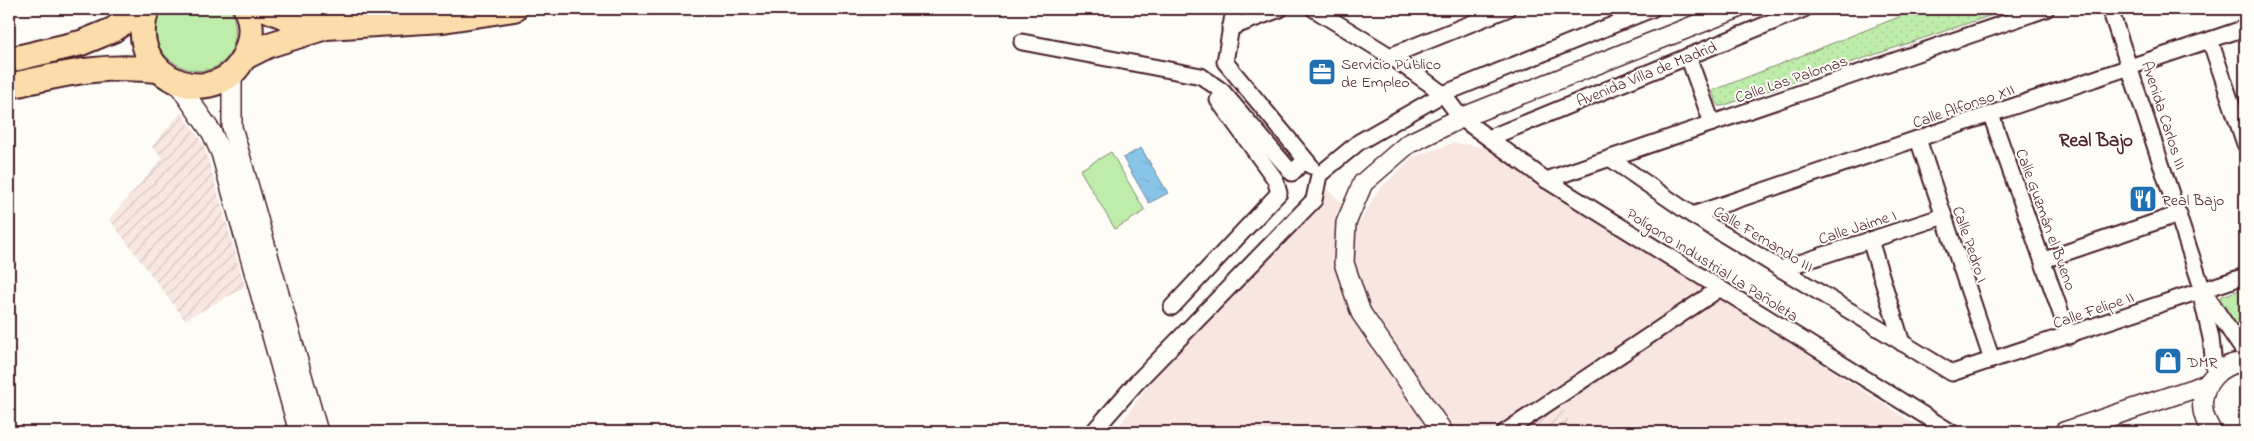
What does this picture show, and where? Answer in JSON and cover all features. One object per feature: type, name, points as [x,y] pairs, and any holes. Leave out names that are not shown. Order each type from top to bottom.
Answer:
[{"type":"main road","points":[[9,60],[81,43],[113,30],[142,9]]},
{"type":"main road","points":[[147,9],[142,21],[142,39],[148,56],[168,76]]},
{"type":"main road","points":[[238,65],[251,38],[250,17],[246,9]]},
{"type":"main road","points":[[266,9],[286,17],[326,27]]},
{"type":"main road","points":[[9,86],[78,71],[114,67],[168,76],[196,86],[215,83],[269,45],[326,27],[443,20],[514,9]]},
{"type":"street","points":[[1234,9],[1224,62],[1319,175]]},
{"type":"street","points":[[1230,28],[1280,9]]},
{"type":"street","name":"Polígono Industrial La Pañoleta","points":[[1314,9],[1390,56],[1443,94],[1461,118],[1546,180],[1952,432]]},
{"type":"street","points":[[1390,56],[1507,9]]},
{"type":"street","points":[[1093,432],[1136,383],[1314,200],[1319,175],[1359,142],[1443,94],[1652,9]]},
{"type":"street","points":[[1443,432],[1361,313],[1344,263],[1346,223],[1363,183],[1408,144],[1461,118],[1736,9]]},
{"type":"street","name":"Avenida Villa de Madrid","points":[[1489,138],[1804,9]]},
{"type":"street","name":"Calle Las Palomas","points":[[1546,180],[2046,9]]},
{"type":"street","name":"Avenida Carlos III","points":[[2110,9],[2203,290],[2245,353]]},
{"type":"street","name":"Calle Alfonso XII","points":[[1692,215],[2245,28]]},
{"type":"street","points":[[2210,40],[2245,144]]},
{"type":"street","points":[[1022,42],[1201,76],[1222,91],[1292,173],[1305,160]]},
{"type":"street","points":[[1688,56],[1712,123]]},
{"type":"street","points":[[238,65],[232,126],[318,432]]},
{"type":"street","points":[[168,76],[212,133],[221,153],[299,432]]},
{"type":"street","points":[[1172,307],[1279,193],[1275,179],[1201,76]]},
{"type":"street","name":"Calle Guzmán el Bueno","points":[[1991,114],[2044,260],[2069,336]]},
{"type":"street","name":"Calle Pedro I","points":[[1918,139],[1992,360]]},
{"type":"street","name":"Calle Fernando III","points":[[1611,158],[1692,215],[1952,373]]},
{"type":"street","points":[[2044,260],[2179,214]]},
{"type":"street","name":"Calle Jaime I","points":[[1781,269],[1944,216]]},
{"type":"street","points":[[1870,240],[1902,343]]},
{"type":"street","name":"Calle Felipe II","points":[[1952,373],[2069,336],[2245,276]]},
{"type":"street","points":[[1505,432],[1719,289]]},
{"type":"street","name":"Avenida Carlos III","points":[[2203,290],[2201,295],[2211,338],[2211,379]]},
{"type":"street","points":[[2064,432],[2092,427],[2211,379],[2230,365],[2245,363]]},
{"type":"street","points":[[2211,379],[2203,396],[2202,408],[2205,420],[2212,432]]},
{"type":"shaded area","points":[[181,112],[204,145],[245,287],[185,320],[109,219],[163,158],[152,147]]},
{"type":"shaded area","points":[[1453,143],[1488,147],[1927,432],[1115,432],[1157,372],[1328,189],[1360,222],[1377,192],[1412,157]]},
{"type":"shaded area","points":[[1553,407],[1559,407],[1565,411],[1572,432],[1516,432]]},
{"type":"green space","points":[[164,9],[229,9],[234,19],[235,38],[227,57],[214,68],[198,70],[182,67],[167,57],[158,44],[156,28]]},
{"type":"green space","points":[[1919,9],[2010,9],[1718,106],[1712,91]]},
{"type":"green space","points":[[1111,152],[1145,211],[1115,229],[1080,170]]},
{"type":"green space","points":[[2245,288],[2245,334],[2233,326],[2220,297]]},
{"type":"water","points":[[1141,148],[1168,193],[1149,203],[1123,158]]},
{"type":"place","name":"Servicio Público de Empleo","points":[[1322,72]]},
{"type":"place","name":"Real Bajo","points":[[2143,199]]},
{"type":"place","name":"DMR","points":[[2168,361]]},
{"type":"district","name":"Real Bajo","points":[[2096,139]]}]
